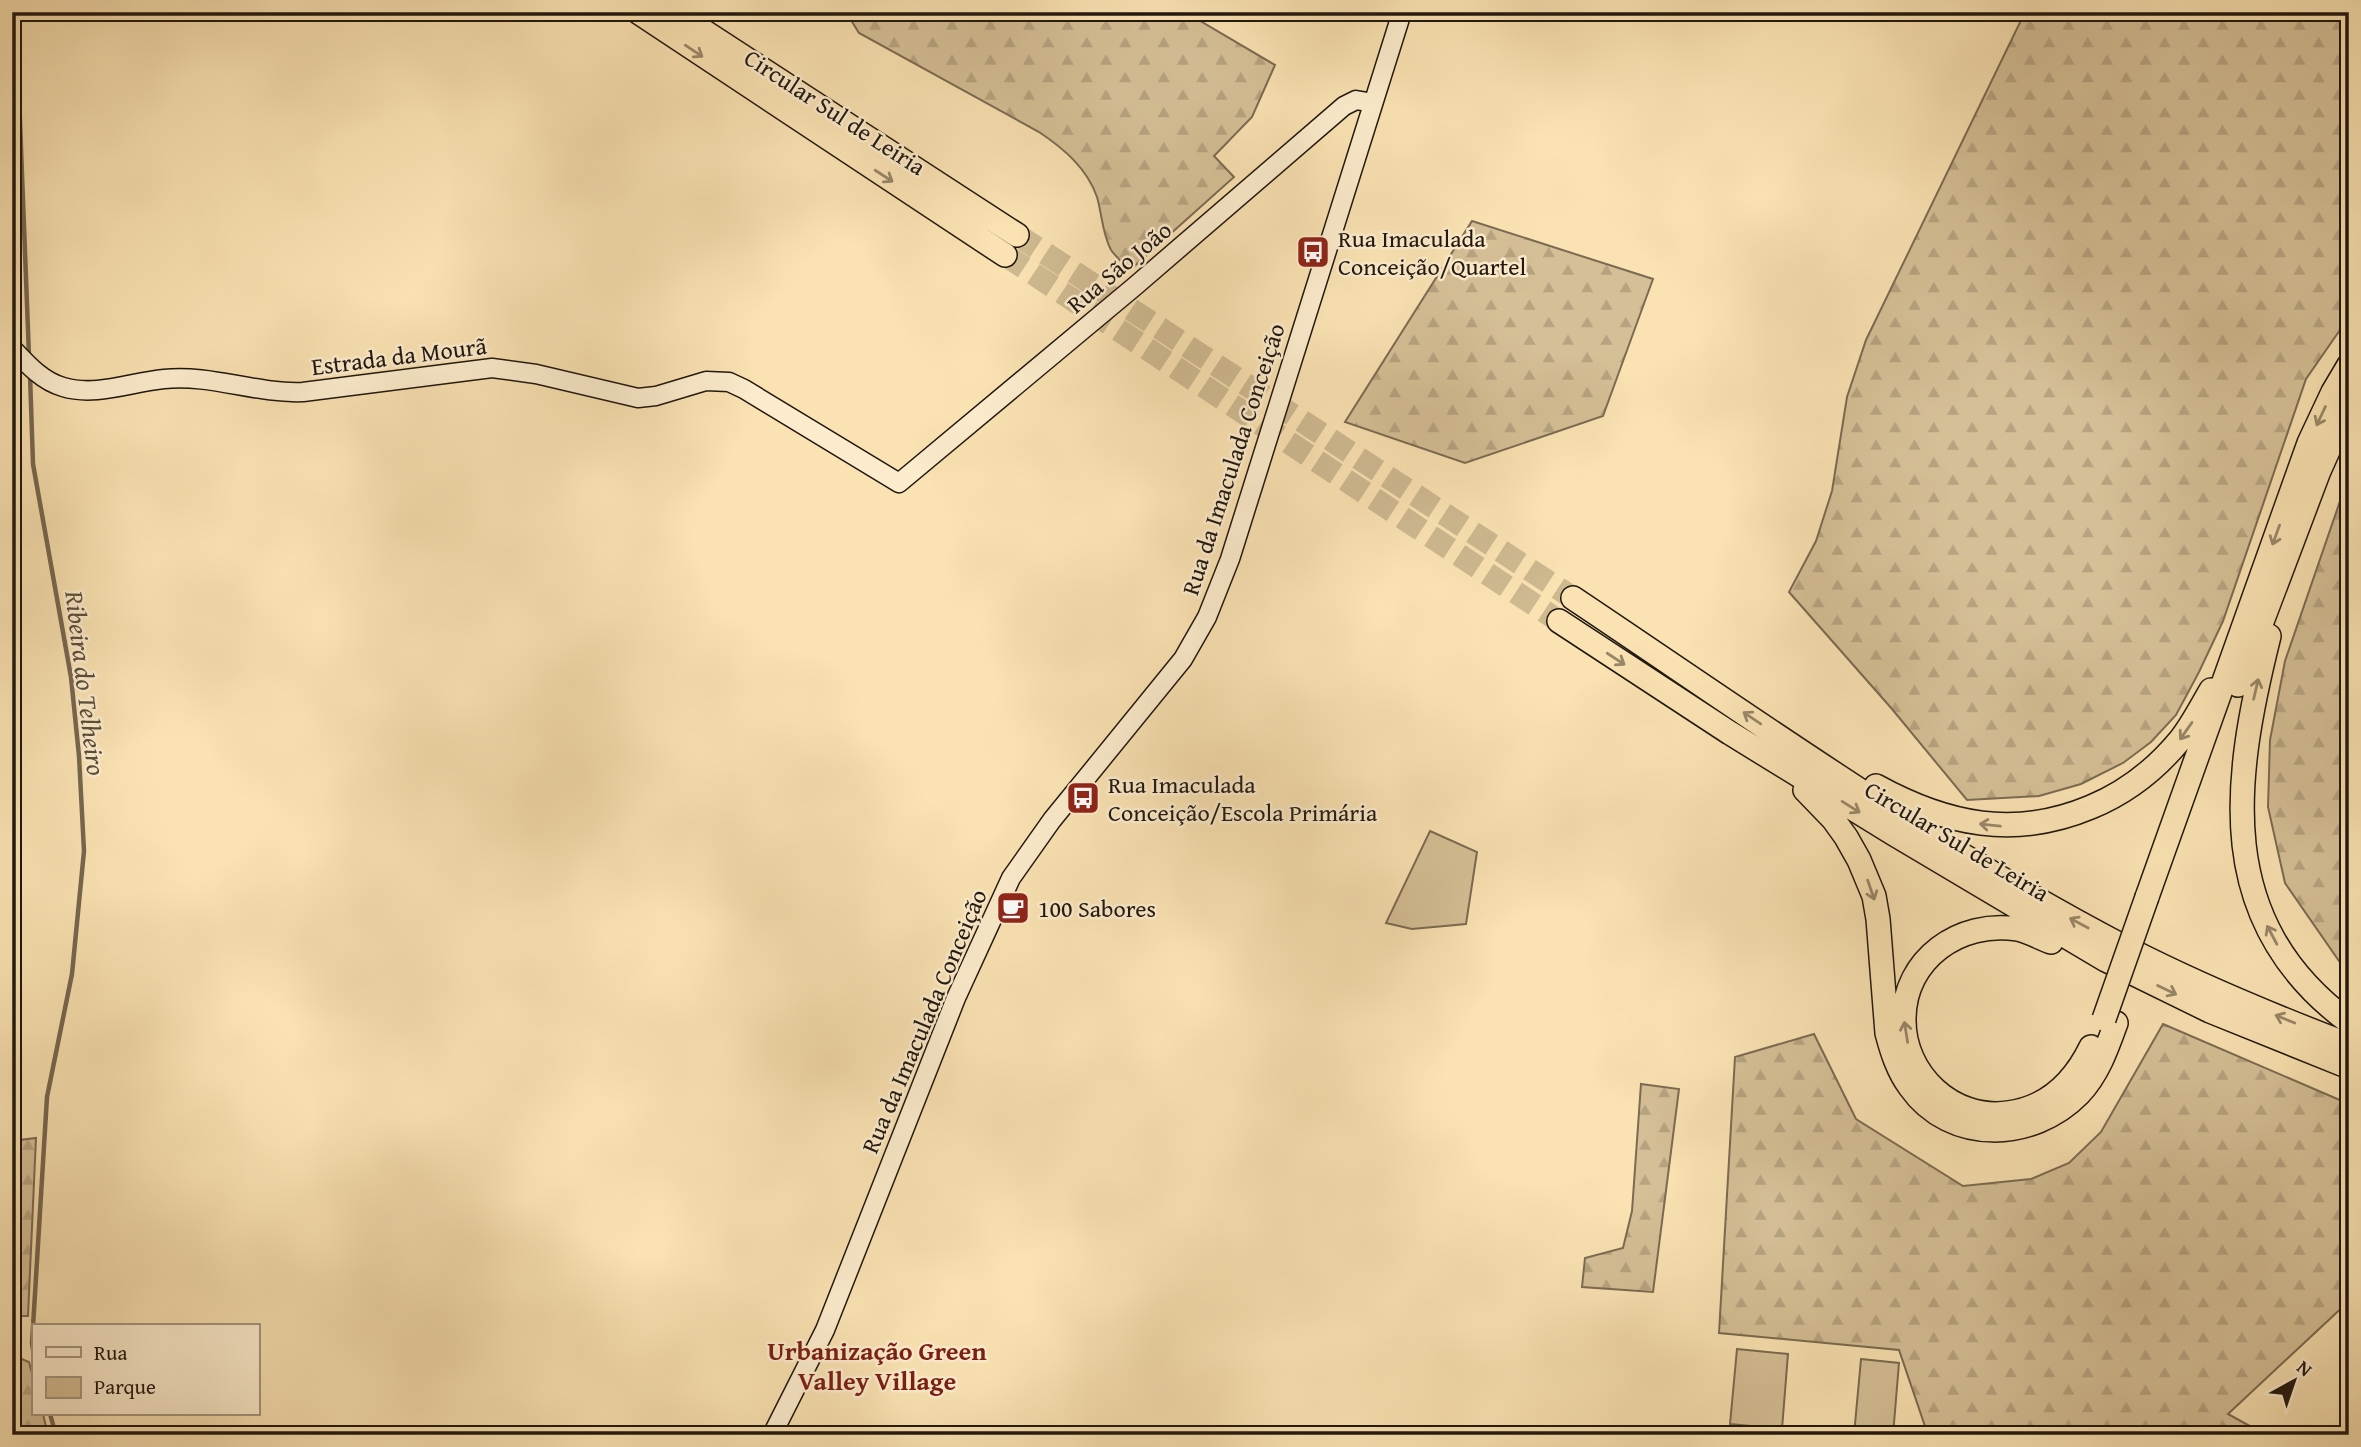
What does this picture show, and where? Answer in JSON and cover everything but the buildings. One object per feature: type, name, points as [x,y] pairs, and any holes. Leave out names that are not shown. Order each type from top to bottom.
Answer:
[{"type":"highway","name":"Circular Sul de Leiria","points":[[638,12],[1011,245],[674,12]]},
{"type":"highway","points":[[1730,733],[1819,803],[1833,819],[1859,860],[1874,896],[1878,919],[1887,1033],[1892,1051],[1911,1089],[1931,1108],[1953,1121],[1987,1130],[2010,1130],[2049,1118],[2070,1103],[2087,1085],[2100,1064],[2110,1021],[2228,675],[2233,651],[2309,443],[2349,365]]},
{"type":"highway","points":[[2153,899],[2284,568],[2319,471],[2349,404]]},
{"type":"highway","points":[[2284,568],[2245,751],[2242,841],[2257,904],[2277,945],[2315,994],[2349,1021]]},
{"type":"highway","name":"Circular Sul de Leiria","points":[[1573,598],[1896,814],[2002,879],[2104,936],[2242,1002],[2349,1045]]},
{"type":"highway","name":"Circular Sul de Leiria","points":[[1559,621],[1730,733],[1956,872],[2106,960],[2210,1012],[2349,1068]]},
{"type":"highway","points":[[1809,755],[1823,755],[1908,802],[1951,818],[2006,826],[2037,824],[2066,818],[2121,792],[2163,758],[2196,715],[2233,651]]},
{"type":"highway","points":[[2106,960],[2081,956],[2020,929],[1999,927],[1973,930],[1944,943],[1925,961],[1910,988],[1904,1017],[1906,1041],[1916,1066],[1933,1088],[1952,1103],[1973,1111],[1992,1114],[2029,1109],[2055,1095],[2085,1061],[2110,1021]]},
{"type":"main road","name":"Rua da Imaculada Conceição","points":[[772,1435],[825,1331],[956,998],[1011,878],[1045,829],[1183,659],[1207,617],[1230,559],[1402,12]]},
{"type":"main road","name":"Rua São João","points":[[899,483],[1134,287],[1344,106],[1356,100],[1373,103]]},
{"type":"main road","name":"Estrada da Mourã","points":[[17,353],[41,377],[63,387],[87,391],[157,380],[190,379],[303,392],[492,368],[536,373],[645,398],[694,383],[717,380],[729,382],[754,394],[899,483]]},
{"type":"green space","points":[[846,12],[1185,12],[1275,65],[1252,117],[1214,156],[1234,177],[1130,270],[1108,244],[1093,187],[1081,168],[1065,152],[1039,132],[859,33]]},
{"type":"green space","points":[[2025,12],[2349,12],[2349,317],[2306,379],[2223,621],[2176,715],[2151,742],[2123,763],[2081,784],[2039,796],[1967,800],[1892,709],[1789,592],[1816,541],[1832,491],[1847,397],[1866,340]]},
{"type":"green space","points":[[1472,221],[1653,279],[1603,416],[1465,463],[1345,422]]},
{"type":"green space","points":[[2349,475],[2349,967],[2339,961],[2285,883],[2268,807],[2270,740],[2285,661]]},
{"type":"green space","points":[[1430,831],[1477,852],[1466,924],[1412,929],[1386,923]]},
{"type":"green space","points":[[2163,1024],[2349,1104],[2349,1301],[2228,1414],[2266,1435],[1928,1435],[1899,1350],[1719,1333],[1735,1057],[1814,1034],[1856,1119],[1963,1186],[2031,1179],[2069,1163],[2101,1132]]},
{"type":"green space","points":[[1641,1084],[1679,1089],[1653,1292],[1582,1287],[1585,1258],[1623,1248],[1632,1211]]},
{"type":"green space","points":[[36,1138],[28,1316],[12,1316],[12,1141]]},
{"type":"green space","points":[[1737,1349],[1788,1354],[1782,1429],[1730,1424]]},
{"type":"green space","points":[[12,1355],[29,1362],[32,1373],[32,1416],[43,1416],[48,1435],[12,1435]]},
{"type":"green space","points":[[1861,1359],[1899,1363],[1893,1435],[1854,1435]]},
{"type":"waterway","name":"Ribeira do Telheiro","points":[[12,20],[18,70],[29,356]]},
{"type":"waterway","name":"Ribeira do Telheiro","points":[[30,375],[33,464],[71,677],[84,851],[72,974],[47,1097],[33,1324]]},
{"type":"waterway","name":"Ribeira do Telheiro","points":[[51,1416],[56,1435]]},
{"type":"tunnel","points":[[1017,235],[1573,598]]},
{"type":"tunnel","points":[[1005,255],[1559,621]]},
{"type":"place","name":"Rua Imaculada Conceição/Quartel","points":[[1313,252]]},
{"type":"place","name":"Rua Imaculada Conceição/Escola Primária","points":[[1083,798]]},
{"type":"place","name":"100 Sabores","points":[[1013,908]]},
{"type":"district","name":"Urbanização Green Valley Village","points":[[877,1365]]}]
